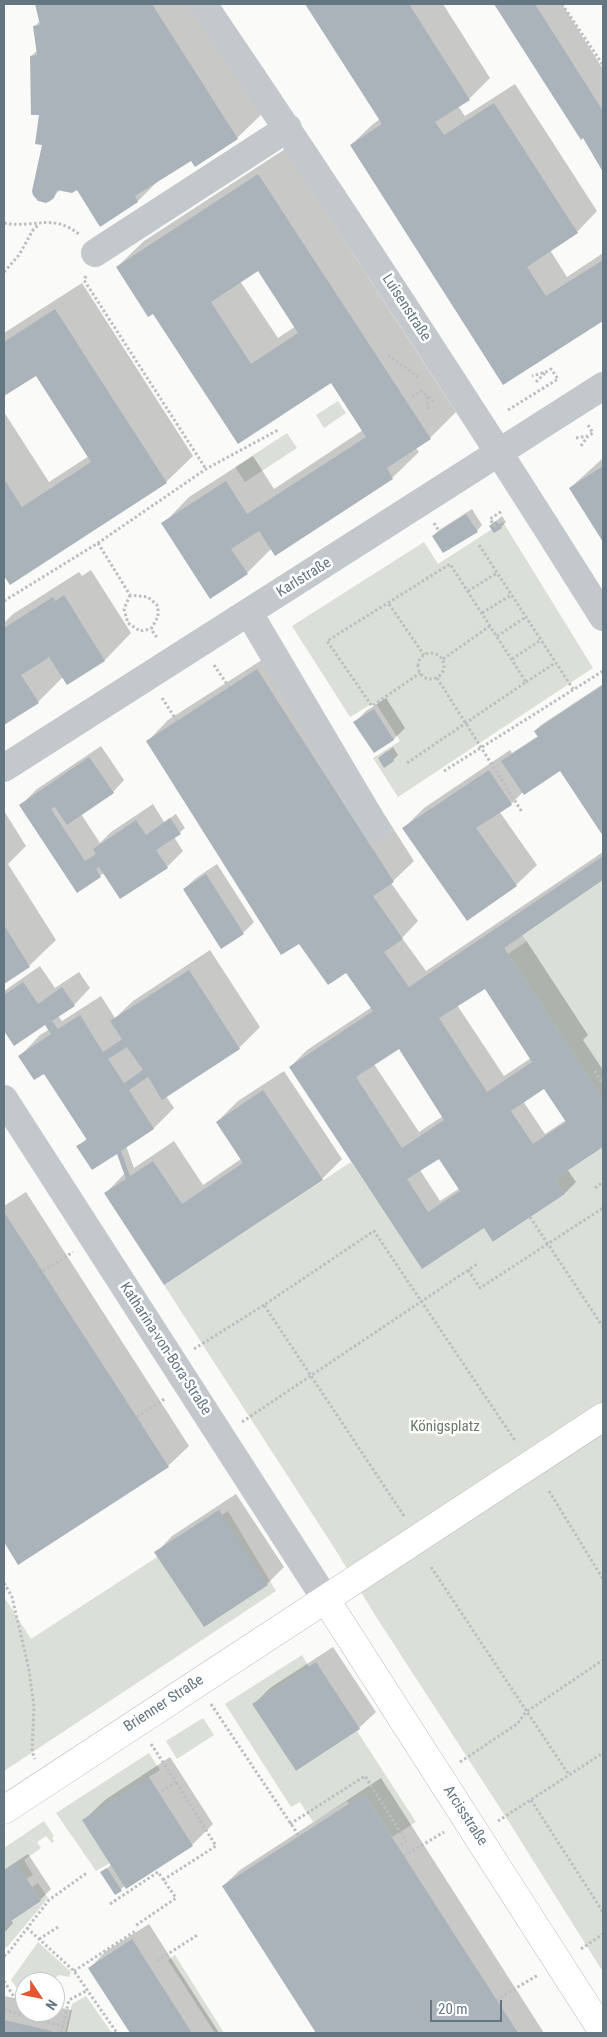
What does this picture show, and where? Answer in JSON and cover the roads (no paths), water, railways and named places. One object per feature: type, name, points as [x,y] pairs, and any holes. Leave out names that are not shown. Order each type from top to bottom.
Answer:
[{"type":"main road","points":[[326,1600],[603,1417]]},
{"type":"main road","name":"Brienner Straße","points":[[4,1810],[326,1600]]},
{"type":"main road","name":"Arcisstraße","points":[[326,1600],[603,2032]]},
{"type":"street","name":"Luisenstraße","points":[[203,4],[288,128],[499,452],[603,617]]},
{"type":"street","points":[[95,253],[288,128]]},
{"type":"street","name":"Karlstraße","points":[[4,768],[603,386]]},
{"type":"street","points":[[249,613],[376,828]]},
{"type":"street","name":"Katharina-von-Bora-Straße","points":[[4,1099],[326,1600]]},
{"type":"park label","name":"Königsplatz","points":[[445,1427]]}]
